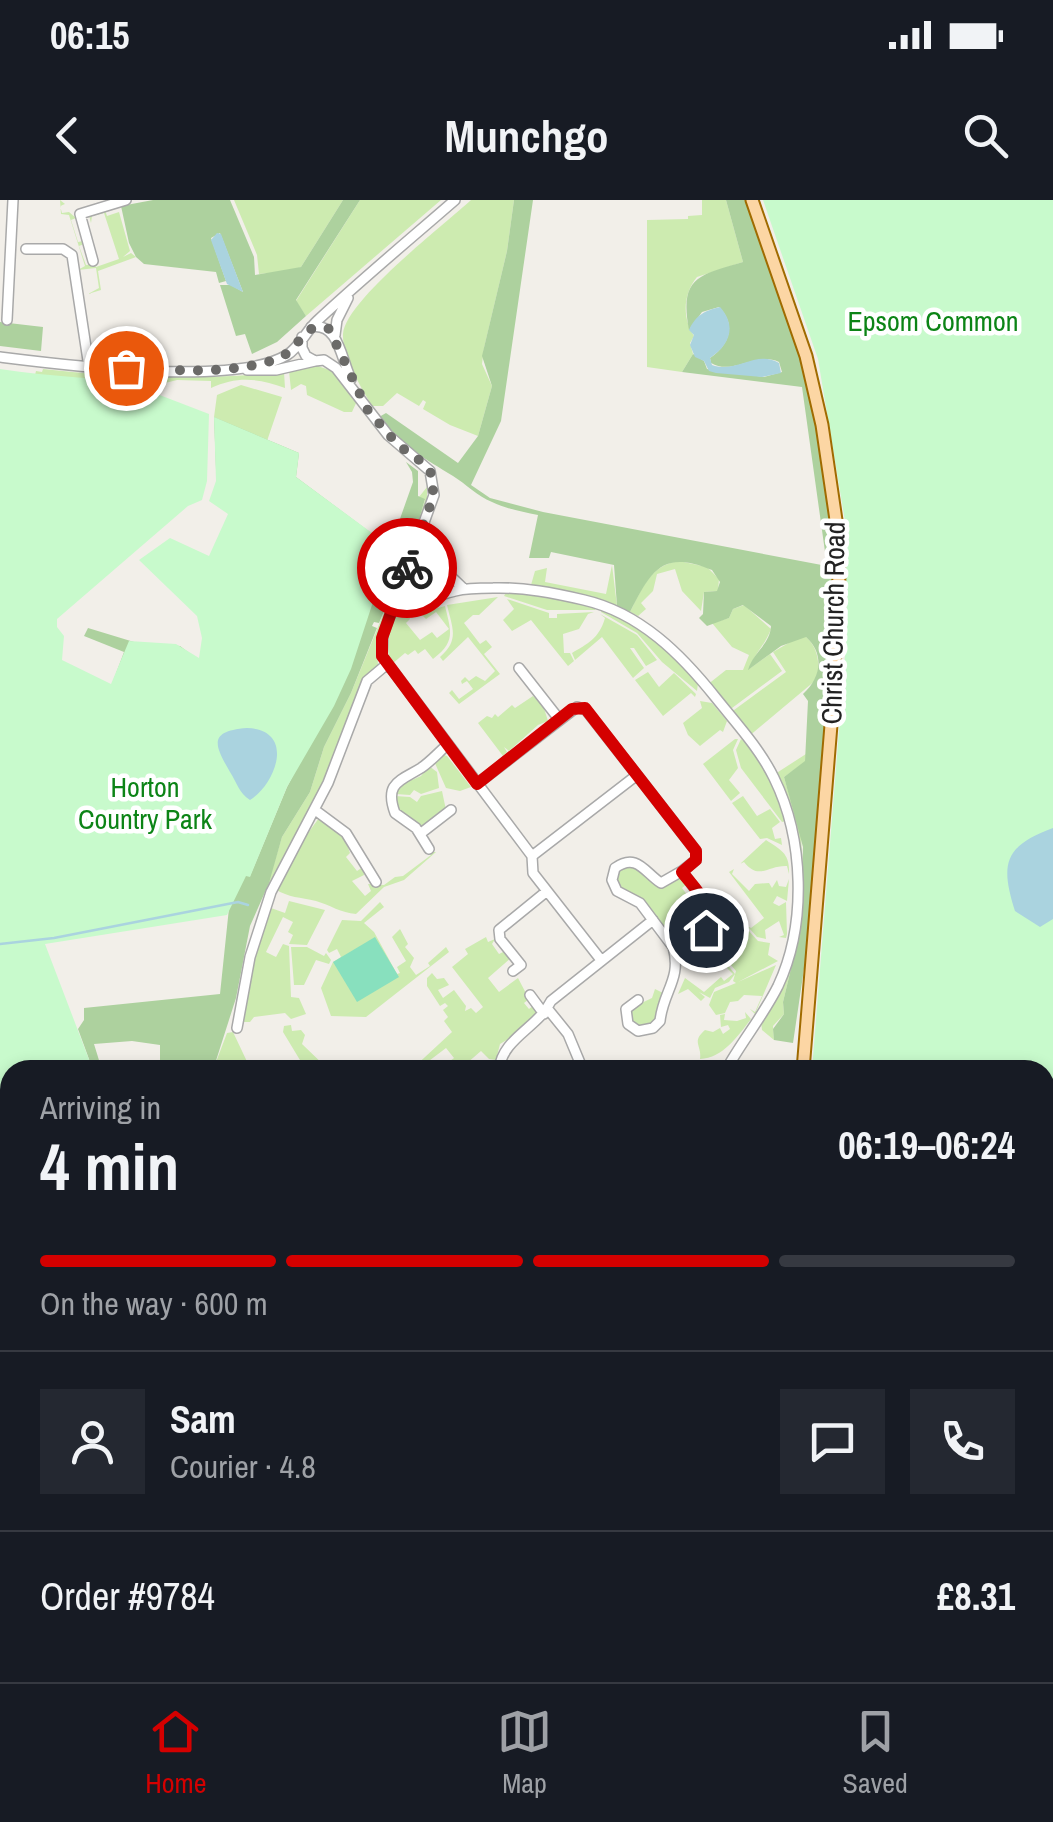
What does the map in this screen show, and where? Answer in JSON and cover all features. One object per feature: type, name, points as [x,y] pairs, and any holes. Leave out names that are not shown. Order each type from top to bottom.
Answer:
[{"type":"main road","name":"Christ Church Road","points":[[752,200],[806,356],[822,426],[836,520],[839,576],[831,725],[802,1060]]},
{"type":"street","points":[[7,320],[4,280],[12,200]]},
{"type":"street","points":[[93,262],[79,220],[83,212],[126,200]]},
{"type":"street","points":[[0,357],[88,367],[194,372],[234,368],[284,356],[455,200]]},
{"type":"street","points":[[26,249],[64,250],[72,255],[88,367]]},
{"type":"street","points":[[234,368],[276,370],[333,354],[338,317],[356,288]]},
{"type":"street","points":[[304,334],[322,326],[329,329],[358,396]]},
{"type":"street","points":[[304,334],[305,354],[336,368],[383,430],[426,465],[433,479],[433,498],[381,644],[386,665],[532,856],[534,873],[601,960]]},
{"type":"street","points":[[428,536],[438,565],[464,589]]},
{"type":"street","points":[[397,598],[415,603],[464,589],[528,588],[600,604],[638,623],[682,657],[772,774],[796,845],[794,933],[779,983],[732,1060]]},
{"type":"street","points":[[237,1028],[250,957],[270,894],[315,810],[366,684],[386,665]]},
{"type":"street","points":[[519,668],[560,719]]},
{"type":"street","points":[[477,784],[574,708],[585,708],[696,851],[696,860],[663,883],[639,863],[623,862],[614,869],[615,889],[638,901],[673,947],[675,975],[662,1000],[660,1021],[653,1028],[636,1030],[627,1022],[626,1009],[638,1000]]},
{"type":"street","points":[[429,848],[420,834],[395,813],[394,785],[447,745]]},
{"type":"street","points":[[532,856],[638,775]]},
{"type":"street","points":[[315,810],[342,828],[376,882]]},
{"type":"street","points":[[420,834],[451,810]]},
{"type":"street","points":[[673,947],[702,935],[710,921],[706,905],[682,872]]},
{"type":"street","points":[[520,965],[501,940],[499,929],[547,891]]},
{"type":"street","points":[[502,1060],[506,1048],[546,1011],[551,1001],[653,920]]},
{"type":"street","points":[[530,995],[568,1034],[580,1060]]},
{"type":"green space","points":[[153,200],[230,200],[254,257],[255,275],[301,267],[343,200],[360,200],[296,300],[306,316],[277,342],[252,354],[245,334],[236,336],[220,285],[231,285],[243,292],[220,233],[211,238],[226,281],[219,283],[216,272],[144,264],[136,257],[121,206]]},
{"type":"green space","points":[[234,200],[343,200],[301,267],[259,274],[257,255]]},
{"type":"green space","points":[[360,200],[441,200],[306,316],[296,301]]},
{"type":"green space","points":[[471,200],[514,200],[507,251],[484,348],[482,364],[492,386],[478,436],[423,409],[423,400],[419,406],[397,393],[383,406],[372,406],[349,362],[343,334],[348,320],[377,284]]},
{"type":"green space","points":[[514,200],[533,200],[501,421],[471,485],[490,498],[543,512],[827,566],[802,387],[682,372],[693,354],[704,361],[707,369],[764,377],[782,372],[779,362],[770,359],[728,367],[711,363],[710,358],[726,341],[729,328],[719,307],[702,312],[689,330],[687,299],[696,281],[743,262],[726,200],[750,200],[806,367],[829,486],[835,581],[813,908],[793,1043],[774,1040],[773,1029],[784,1014],[801,904],[803,847],[784,777],[805,761],[808,701],[803,694],[814,681],[818,666],[812,644],[806,637],[781,646],[748,670],[771,626],[743,605],[733,609],[729,618],[707,626],[699,618],[703,614],[704,592],[717,591],[720,582],[712,570],[695,564],[670,563],[660,568],[630,612],[617,606],[614,565],[551,552],[549,558],[529,558],[538,515],[481,497],[403,443],[379,417],[386,413],[458,463],[478,436],[492,386],[482,356],[507,251]]},
{"type":"green space","points":[[702,200],[726,200],[743,262],[697,277],[692,284],[686,306],[687,322],[694,336],[690,343],[693,354],[682,372],[647,367],[647,220],[702,215]]},
{"type":"green space","name":"Epsom Common","points":[[763,200],[1053,200],[1053,1060],[813,1060],[847,630],[845,521],[818,359]]},
{"type":"green space","points":[[61,208],[62,213],[69,212],[76,218],[71,220],[78,242],[84,244],[79,246],[86,265],[96,267],[119,259],[104,213],[92,216],[91,223],[89,215],[105,210],[107,216],[119,212],[130,251],[123,257],[131,253],[136,257],[98,271],[101,290],[88,294],[99,288],[96,268],[78,270],[85,266],[69,215],[61,214]]},
{"type":"green space","points":[[0,322],[43,327],[41,351],[0,346]]},
{"type":"green space","points":[[315,365],[335,372],[357,401],[352,412],[307,395],[306,386],[301,384],[291,390],[289,371]]},
{"type":"green space","name":"Horton Country Park","points":[[0,369],[157,385],[157,394],[209,414],[207,481],[202,500],[188,506],[57,619],[57,627],[64,636],[62,660],[111,684],[129,641],[176,644],[199,658],[202,638],[197,616],[139,560],[170,538],[209,556],[228,514],[209,501],[216,481],[214,417],[299,453],[296,477],[391,547],[351,669],[287,787],[250,877],[246,876],[227,915],[45,944],[89,1060],[0,1060]]},
{"type":"green space","points":[[43,369],[164,377],[284,372],[285,388],[248,380],[211,388],[211,381],[177,380],[157,385],[35,375]]},
{"type":"green space","points":[[241,385],[282,397],[267,441],[214,417],[217,395]]},
{"type":"green space","points":[[214,417],[299,453],[296,477],[390,547],[413,482],[406,462],[418,471],[418,496],[425,499],[411,547],[379,623],[372,626],[377,628],[324,747],[310,792],[282,837],[269,883],[250,926],[236,998],[216,1060],[160,1060],[160,1045],[132,1041],[94,1044],[99,1060],[89,1060],[78,1029],[84,1020],[84,1008],[220,994],[229,908],[215,831],[250,876],[309,745],[112,684],[124,652],[84,636],[88,628],[134,642],[180,646],[204,664],[257,615],[216,469]]},
{"type":"green space","points":[[427,487],[427,506],[377,639],[378,666],[359,688],[326,782],[266,890],[282,837],[310,792],[324,747],[351,693],[405,561],[425,500],[419,497]]},
{"type":"green space","points":[[425,537],[458,586],[406,597],[404,592]]},
{"type":"green space","points":[[679,561],[707,567],[719,579],[718,591],[704,592],[701,611],[682,591],[675,569],[657,574],[653,591],[641,603],[646,609],[638,616],[630,612],[654,573]]},
{"type":"green space","points":[[612,565],[617,606],[531,585],[535,571],[547,568],[545,582],[606,594]]},
{"type":"green space","points":[[507,591],[596,606],[595,610],[547,610],[504,596]]},
{"type":"green space","points":[[498,597],[464,623],[480,644],[486,640],[492,647],[484,654],[500,674],[459,704],[449,693],[452,690],[459,699],[473,689],[467,681],[462,684],[465,677],[469,681],[476,676],[485,681],[495,671],[468,637],[443,661],[440,657],[452,639],[447,605]]},
{"type":"green space","points":[[507,599],[549,613],[549,618],[594,612],[588,614],[579,629],[563,634],[564,653],[570,653],[574,661],[568,666],[531,620],[512,631],[503,620],[514,609]]},
{"type":"green space","points":[[401,603],[410,619],[406,623],[420,640],[432,632],[437,638],[449,629],[436,612],[426,619],[420,613],[445,606],[449,622],[450,636],[433,659],[425,649],[418,654],[415,650],[392,664],[388,641]]},
{"type":"green space","points":[[744,605],[771,629],[749,669],[770,654],[782,671],[728,711],[707,685],[726,670],[743,670],[749,655],[732,647],[712,623],[729,618],[733,609]]},
{"type":"green space","points":[[602,609],[664,643],[698,683],[697,691],[662,662],[637,633],[601,612]]},
{"type":"green space","points":[[600,614],[637,635],[657,660],[646,666],[630,648],[644,668],[633,678],[602,637],[575,660],[572,653],[599,631],[605,618]]},
{"type":"green space","points":[[806,637],[816,651],[816,680],[748,737],[730,713],[786,672],[773,652]]},
{"type":"green space","points":[[648,672],[659,687],[674,673],[695,697],[691,693],[663,716],[635,680]]},
{"type":"green space","points":[[533,696],[543,705],[548,721],[509,751],[504,747],[507,752],[503,756],[478,723],[487,716],[498,717],[512,705],[515,708]]},
{"type":"green space","points":[[700,701],[712,703],[727,721],[723,732],[720,730],[700,746],[688,735],[683,723],[702,708]]},
{"type":"green space","points":[[735,739],[733,750],[738,768],[729,780],[740,793],[731,801],[703,764]]},
{"type":"green space","points":[[741,739],[764,765],[786,821],[782,822],[741,768],[736,750]]},
{"type":"green space","points":[[441,754],[447,756],[471,787],[460,791],[446,788],[434,761]]},
{"type":"green space","points":[[806,754],[805,762],[784,777],[801,836],[803,870],[795,952],[783,1002],[784,1014],[773,1026],[774,1040],[762,1030],[761,1022],[788,972],[794,946],[798,846],[775,774]]},
{"type":"green space","points":[[429,766],[437,772],[439,788],[421,794],[414,790],[410,795],[395,794],[397,786],[421,776]]},
{"type":"green space","points":[[442,791],[446,810],[422,826],[397,811],[395,796],[417,802],[421,796]]},
{"type":"green space","points":[[743,796],[757,816],[770,809],[780,822],[772,828],[782,845],[760,839],[732,803]]},
{"type":"green space","points":[[319,818],[343,834],[350,853],[346,857],[357,871],[363,867],[364,875],[352,881],[365,896],[371,891],[368,884],[384,885],[403,876],[431,855],[429,852],[436,852],[404,880],[384,887],[356,914],[280,892],[275,889]]},
{"type":"green space","points":[[766,840],[786,857],[789,874],[787,866],[759,871],[744,862],[740,864]]},
{"type":"green space","points":[[623,865],[639,867],[664,886],[677,878],[684,880],[687,884],[682,888],[688,896],[694,893],[706,915],[703,930],[676,940],[641,898],[617,887],[616,872]]},
{"type":"green space","points":[[734,869],[732,874],[749,891],[755,884],[769,883],[772,888],[777,880],[779,886],[786,887],[789,879],[787,901],[777,896],[773,903],[779,906],[786,902],[787,934],[786,938],[779,937],[784,935],[779,921],[765,930],[766,939],[757,937],[749,928],[735,936],[748,930],[758,941],[770,943],[768,955],[778,961],[738,982],[776,965],[755,1014],[750,1009],[755,1012],[762,996],[744,995],[730,1002],[725,1013],[716,1015],[709,1005],[714,992],[736,983],[736,971],[725,958],[730,951],[727,944],[734,938],[728,937],[764,918],[729,872]]},
{"type":"green space","points":[[289,901],[325,910],[307,945],[289,944],[293,935],[288,932],[293,922],[283,917],[266,952],[276,957],[283,944],[289,946],[291,997],[299,998],[306,1014],[291,1019],[285,1013],[254,1017],[244,1022],[247,979],[260,935],[271,908],[285,913]]},
{"type":"green space","points":[[380,902],[384,907],[364,923],[374,932],[397,974],[397,967],[406,961],[392,937],[400,929],[408,944],[405,947],[414,958],[410,967],[416,975],[446,947],[449,952],[366,1017],[331,1016],[321,988],[333,962],[341,957],[337,949],[329,953],[327,950],[342,920],[361,921]]},
{"type":"green space","points":[[705,936],[715,950],[720,951],[725,944],[728,952],[721,957],[735,974],[729,982],[715,988],[710,998],[699,992],[705,997],[701,1001],[688,989],[678,994],[685,978],[704,992],[721,977],[724,981],[733,974],[724,965],[721,967],[707,943],[696,947],[692,954],[688,951],[687,945]]},
{"type":"green space","points":[[375,937],[399,977],[357,1002],[333,962]]},
{"type":"green space","points":[[486,937],[488,942],[495,939],[492,944],[499,954],[505,951],[511,958],[488,978],[499,992],[518,978],[529,999],[524,1003],[539,1011],[518,1033],[500,1044],[496,1060],[481,1051],[471,1060],[451,1060],[454,1058],[446,1048],[430,1060],[422,1060],[452,1032],[444,1021],[448,1017],[443,1010],[448,1006],[440,1006],[427,986],[432,973],[449,985],[438,990],[443,998],[454,990],[466,1006],[465,1011],[471,1008],[476,1013],[483,1007],[452,967],[468,954],[465,949]]},
{"type":"green space","points":[[291,947],[307,947],[324,956],[326,953],[331,960],[329,964],[316,960],[304,985],[294,985]]},
{"type":"green space","points":[[655,989],[663,993],[657,1020],[641,1028],[628,1019],[631,1008],[652,998]]},
{"type":"green space","points":[[745,1012],[751,1019],[735,1039],[716,1055],[700,1059],[701,1034],[720,1028],[723,1034],[730,1029],[728,1025],[721,1027],[720,1015],[725,1014],[724,1020],[737,1021],[746,1018]]},
{"type":"green space","points":[[291,1025],[292,1031],[301,1030],[305,1035],[302,1044],[319,1060],[300,1060],[283,1032],[284,1026]]},
{"type":"green space","points":[[233,1032],[246,1060],[217,1060],[227,1033]]},
{"type":"water","points":[[221,234],[243,292],[227,284],[211,240]]},
{"type":"water","points":[[720,307],[730,328],[722,347],[710,358],[712,365],[729,367],[771,359],[779,363],[781,373],[762,377],[716,373],[695,357],[690,345],[694,335],[689,330],[701,314]]},
{"type":"water","points":[[247,728],[263,731],[277,748],[277,759],[267,783],[250,800],[241,791],[218,747],[225,732]]},
{"type":"water","points":[[1053,828],[1053,919],[1040,927],[1015,911],[1008,869],[1015,850]]},
{"type":"waterway","points":[[0,944],[54,938],[238,902],[248,905]]},
{"type":"way so far","points":[[126,368],[194,372],[254,365],[288,354],[310,328],[329,329],[367,409],[398,445],[426,465],[433,477],[433,498],[407,568]]},
{"type":"route","points":[[407,568],[382,638],[382,656],[477,784],[572,709],[585,708],[696,851],[696,860],[682,872],[709,910],[706,930]]}]
